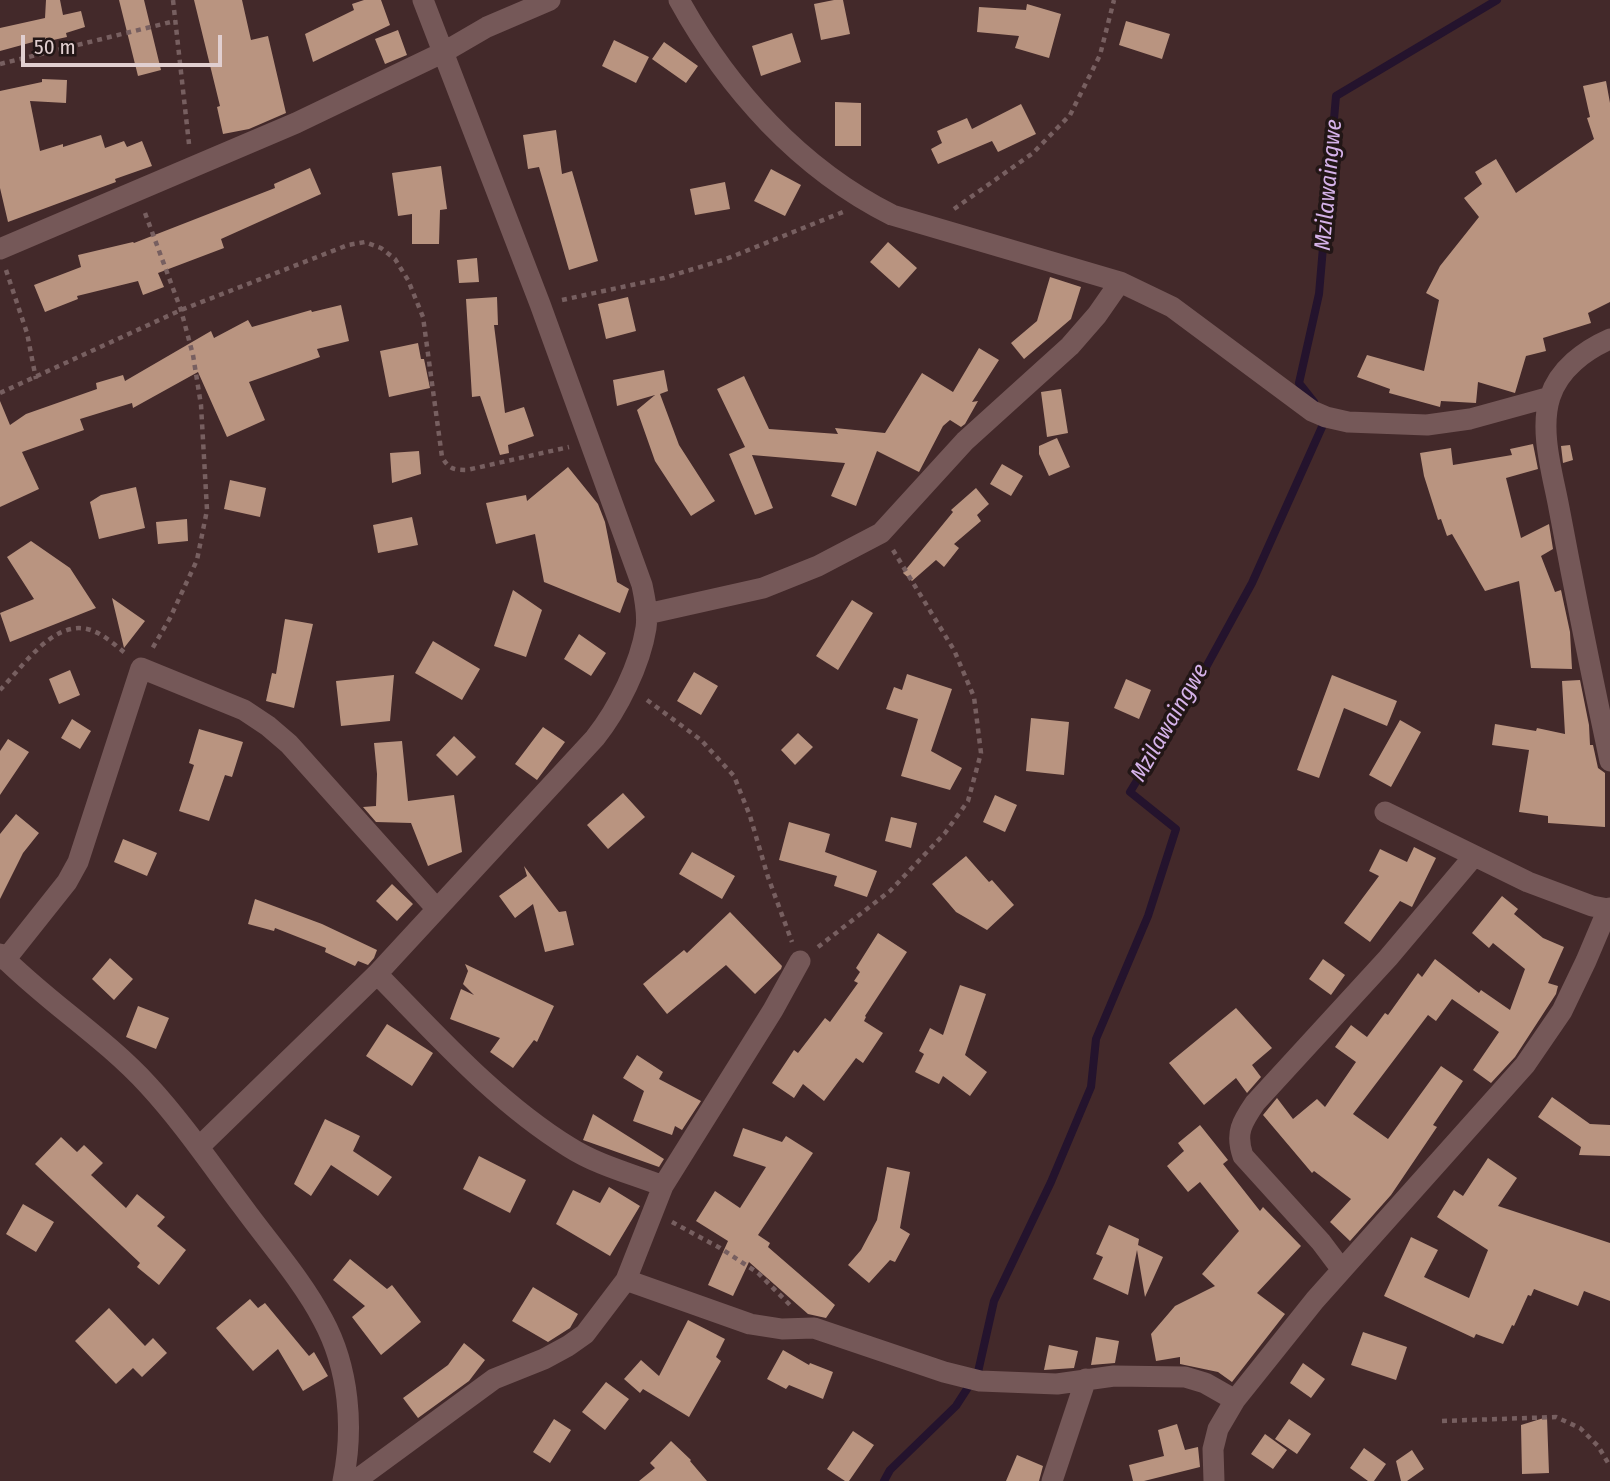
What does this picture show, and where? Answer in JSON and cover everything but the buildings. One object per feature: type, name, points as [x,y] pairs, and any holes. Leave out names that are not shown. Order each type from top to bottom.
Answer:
[{"type":"street","points":[[198,1147],[377,974],[595,738],[612,715],[642,643],[647,614],[642,585],[540,304],[423,0]]},
{"type":"street","points":[[2,257],[192,166],[296,124],[444,52],[487,26],[550,0]]},
{"type":"street","points":[[679,0],[716,62],[781,136],[867,202],[892,215],[1120,282],[1172,307],[1298,402],[1326,417],[1348,422],[1447,423],[1550,397]]},
{"type":"street","points":[[647,614],[763,587],[818,566],[881,533],[965,441],[1070,346],[1097,315],[1120,282]]},
{"type":"street","points":[[1610,339],[1578,357],[1566,370],[1550,397],[1547,422],[1551,464],[1577,605],[1607,733],[1610,761]]},
{"type":"street","points":[[343,1481],[348,1441],[346,1392],[338,1358],[323,1321],[198,1147],[147,1084],[3,957],[67,882],[78,862],[141,668],[244,710],[268,726],[289,744],[436,908]]},
{"type":"street","points":[[1214,1481],[1213,1448],[1218,1429],[1235,1400],[1342,1270],[1525,1065],[1562,1011],[1609,909],[1592,906],[1557,893],[1385,812]]},
{"type":"street","points":[[1342,1270],[1321,1242],[1243,1156],[1238,1143],[1242,1121],[1255,1102],[1388,958],[1474,856]]},
{"type":"street","points":[[355,1481],[494,1379],[544,1359],[585,1334],[626,1280],[663,1186],[774,1010],[800,961]]},
{"type":"street","points":[[377,974],[507,1103],[569,1147],[608,1166],[663,1186]]},
{"type":"street","points":[[626,1280],[750,1324],[782,1329],[814,1328],[974,1380],[1057,1384],[1114,1376],[1185,1377],[1205,1383],[1235,1400]]},
{"type":"street","points":[[1052,1481],[1086,1379]]},
{"type":"path","points":[[173,0],[192,166]]},
{"type":"path","points":[[930,226],[1033,153],[1070,115],[1100,55],[1114,0]]},
{"type":"path","points":[[0,64],[175,21]]},
{"type":"path","points":[[0,690],[51,638],[73,628],[90,629],[111,641],[141,668],[170,618],[197,559],[207,510],[201,405],[193,355],[181,310],[137,192]]},
{"type":"path","points":[[540,304],[664,278],[701,267],[867,202]]},
{"type":"path","points":[[0,393],[36,379],[181,310],[348,245],[365,242],[381,248],[395,259],[408,280],[423,317],[442,457],[447,467],[467,470],[590,442]]},
{"type":"path","points":[[2,257],[27,333],[36,379]]},
{"type":"path","points":[[626,684],[701,740],[734,776],[750,816],[776,902],[800,961],[890,891],[945,833],[968,801],[981,753],[974,697],[954,650],[881,533]]},
{"type":"path","points":[[653,1212],[720,1248],[758,1273],[814,1328]]},
{"type":"path","points":[[1442,1421],[1556,1417],[1580,1428],[1598,1446],[1610,1466]]},
{"type":"waterway","name":"Mzilawaingwe","points":[[1314,402],[1299,383],[1319,294],[1336,96],[1497,0]]},
{"type":"waterway","name":"Mzilawaingwe","points":[[884,1481],[890,1470],[956,1406],[978,1372],[994,1301],[1051,1182],[1091,1087],[1096,1039],[1148,916],[1176,829],[1130,792],[1205,669],[1252,583],[1326,418]]}]
